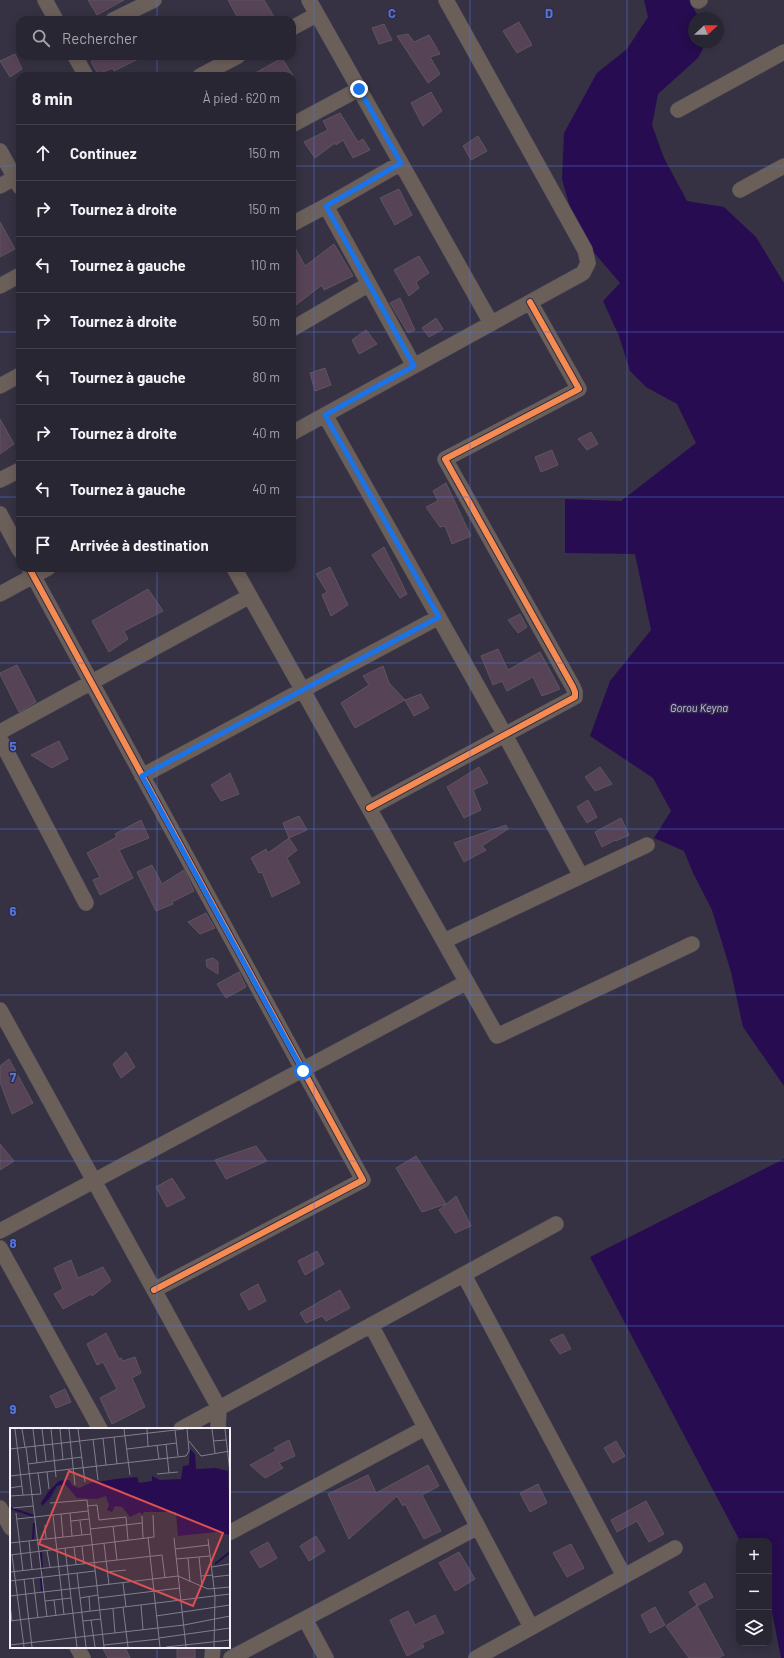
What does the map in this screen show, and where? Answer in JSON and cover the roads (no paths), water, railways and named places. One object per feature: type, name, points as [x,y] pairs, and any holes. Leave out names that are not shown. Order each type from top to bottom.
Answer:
[{"type":"street","points":[[45,0],[54,16]]},
{"type":"street","points":[[121,16],[154,0]]},
{"type":"street","points":[[309,0],[316,15],[491,323]]},
{"type":"street","points":[[296,431],[583,273],[588,263],[585,250],[446,0]]},
{"type":"street","points":[[296,26],[316,15]]},
{"type":"street","points":[[678,110],[784,52]]},
{"type":"street","points":[[77,60],[84,72]]},
{"type":"street","points":[[208,72],[230,60]]},
{"type":"street","points":[[296,123],[359,89]]},
{"type":"street","points":[[0,151],[16,177]]},
{"type":"street","points":[[296,222],[401,163]]},
{"type":"street","points":[[740,190],[784,166]]},
{"type":"street","points":[[0,186],[16,181]]},
{"type":"street","points":[[326,206],[414,366]]},
{"type":"street","points":[[0,286],[16,277]]},
{"type":"street","points":[[296,327],[369,284]]},
{"type":"street","points":[[369,808],[575,697],[575,692],[445,459],[579,389],[530,302]]},
{"type":"street","points":[[0,386],[16,377]]},
{"type":"street","points":[[325,415],[505,735],[581,876]]},
{"type":"street","points":[[0,480],[16,472]]},
{"type":"street","points":[[0,514],[16,544]]},
{"type":"street","points":[[0,594],[31,572],[362,1180],[154,1290]]},
{"type":"street","points":[[236,572],[497,1036],[692,944]]},
{"type":"street","points":[[0,732],[250,596]]},
{"type":"street","points":[[142,776],[439,617]]},
{"type":"street","points":[[0,739],[86,903]]},
{"type":"street","points":[[444,941],[647,845]]},
{"type":"street","points":[[0,1231],[303,1071],[467,982]]},
{"type":"street","points":[[0,1010],[219,1408],[218,1428]]},
{"type":"street","points":[[183,1428],[556,1224]]},
{"type":"street","points":[[0,1248],[99,1428]]},
{"type":"street","points":[[464,1275],[624,1576]]},
{"type":"street","points":[[371,1325],[531,1627]]},
{"type":"street","points":[[230,1532],[425,1428]]},
{"type":"street","points":[[0,1508],[8,1525]]},
{"type":"street","points":[[231,1658],[478,1527]]},
{"type":"street","points":[[476,1658],[675,1548]]},
{"type":"street","points":[[305,1619],[326,1658]]},
{"type":"street","points":[[78,1648],[83,1658]]},
{"type":"water","name":"Gorou Keyna","points":[[644,0],[689,0],[696,12],[688,12],[688,48],[703,48],[698,58],[658,94],[652,125],[664,158],[687,201],[724,207],[756,237],[784,283],[784,1086],[743,1027],[731,972],[712,910],[693,873],[684,851],[654,838],[671,811],[653,778],[590,736],[610,681],[651,630],[635,554],[565,553],[565,499],[621,501],[696,443],[677,404],[646,387],[630,371],[619,336],[603,301],[620,283],[591,249],[571,211],[562,179],[564,133],[597,73],[627,49],[648,17]]},
{"type":"water","points":[[784,1159],[784,1658],[781,1658],[772,1612],[772,1538],[738,1538],[590,1257]]}]
